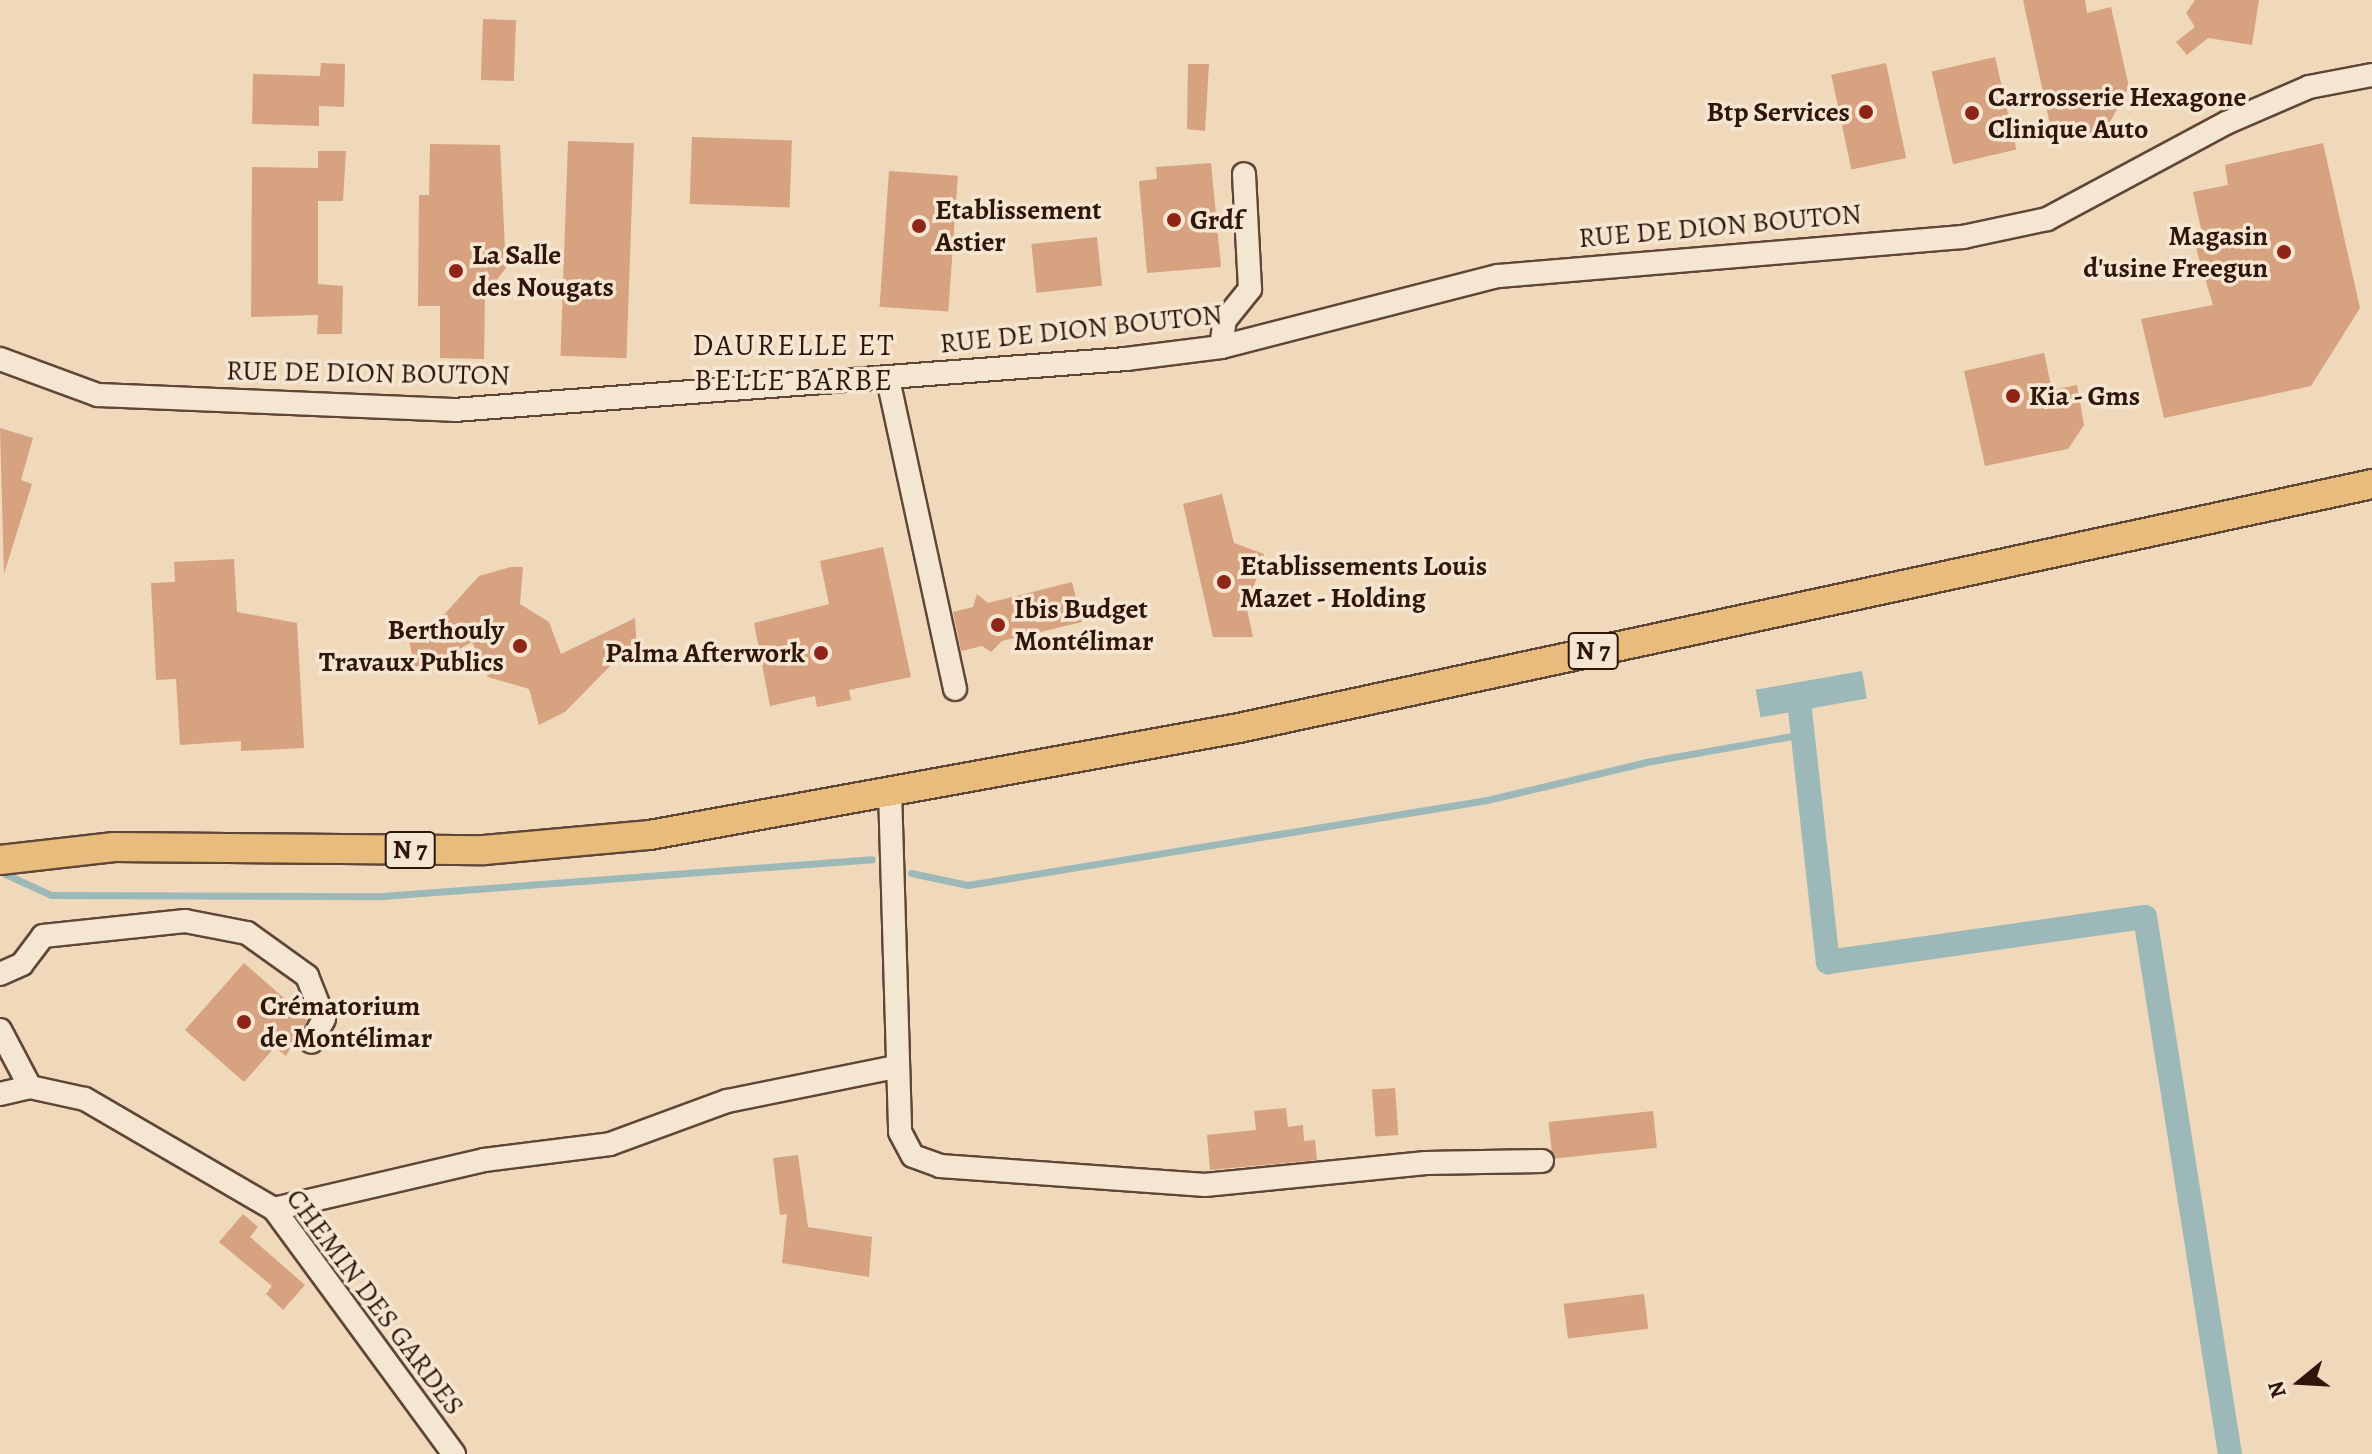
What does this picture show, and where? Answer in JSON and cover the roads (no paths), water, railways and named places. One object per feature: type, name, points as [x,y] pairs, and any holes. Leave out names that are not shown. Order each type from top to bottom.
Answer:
[{"type":"main road","name":"N 7","points":[[0,860],[114,847],[484,850],[650,835],[1239,728],[2370,484]]},
{"type":"street","name":"RUE DE DION BOUTON","points":[[0,359],[98,395],[454,410],[888,379],[1221,347],[1498,276],[1963,237],[2047,219],[2226,123],[2309,87],[2372,75]]},
{"type":"street","points":[[1221,347],[1225,320],[1250,289],[1244,174]]},
{"type":"street","points":[[888,379],[955,689]]},
{"type":"street","points":[[890,790],[900,1132],[913,1156],[940,1166],[1205,1185],[1426,1163],[1542,1161]]},
{"type":"street","points":[[0,974],[22,964],[43,936],[185,921],[247,933],[307,976],[324,1019],[311,1042]]},
{"type":"street","points":[[0,1030],[30,1087],[0,1094]]},
{"type":"street","points":[[274,1209],[484,1160],[610,1144],[727,1101],[896,1067]]},
{"type":"street","name":"CHEMIN DES GARDES","points":[[30,1087],[85,1099],[274,1209],[454,1454]]},
{"type":"water","points":[[1862,671],[1867,699],[1761,717],[1756,690]]},
{"type":"waterway","points":[[1800,710],[1828,962],[2145,917],[2230,1454]]},
{"type":"waterway","points":[[911,873],[968,885],[1487,800],[1646,762],[1803,734]]},
{"type":"waterway","points":[[5,874],[51,895],[382,896],[872,859]]},
{"type":"place","name":"Btp Services","points":[[1866,112]]},
{"type":"place","name":"Carrosserie Hexagone Clinique Auto","points":[[1972,113]]},
{"type":"place","name":"Grdf","points":[[1174,220]]},
{"type":"place","name":"Etablissement Astier","points":[[919,226]]},
{"type":"place","name":"Magasin d'usine Freegun","points":[[2284,252]]},
{"type":"place","name":"La Salle des Nougats","points":[[456,271]]},
{"type":"place","name":"Kia - Gms","points":[[2013,396]]},
{"type":"place","name":"Etablissements Louis Mazet - Holding","points":[[1224,582]]},
{"type":"place","name":"Ibis Budget Montélimar","points":[[998,625]]},
{"type":"place","name":"Berthouly Travaux Publics","points":[[520,646]]},
{"type":"place","name":"Palma Afterwork","points":[[821,653]]},
{"type":"place","name":"Crématorium de Montélimar","points":[[244,1022]]},
{"type":"district","name":"DAURELLE ET BELLE BARBE","points":[[794,362]]}]
